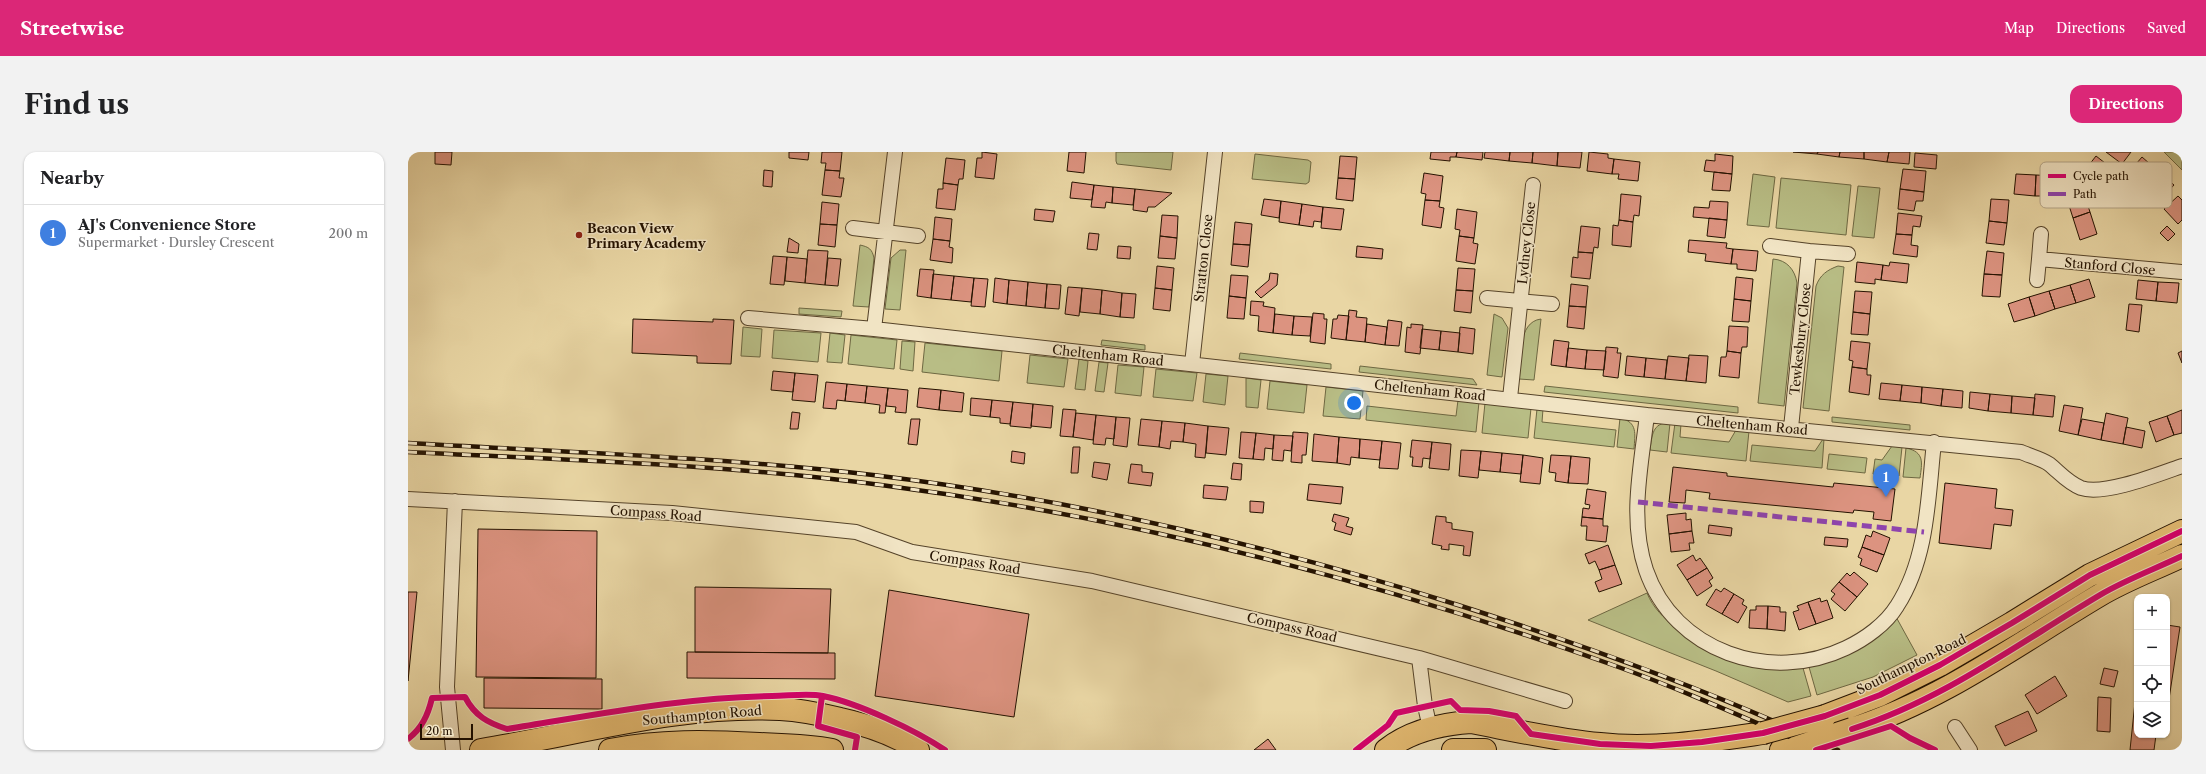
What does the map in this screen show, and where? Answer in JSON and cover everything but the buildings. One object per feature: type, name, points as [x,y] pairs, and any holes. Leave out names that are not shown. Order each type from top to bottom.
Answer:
[{"type":"main road","name":"Southampton Road","points":[[1386,750],[1413,733],[1450,723],[1471,722],[1600,744],[1651,746],[1702,742],[1763,733],[1825,716],[1880,695],[1940,665],[2090,575],[2182,531]]},
{"type":"main road","points":[[1788,749],[1888,718],[1954,686],[2101,594],[2182,556]]},
{"type":"main road","name":"Southampton Road","points":[[481,750],[529,742],[602,726],[659,717],[702,712],[780,709],[810,712],[860,723],[893,736],[918,750]]},
{"type":"main road","name":"Southampton Road","points":[[610,750],[669,742],[703,740],[804,746],[832,750]]},
{"type":"main road","points":[[1453,750],[1485,750]]},
{"type":"street","points":[[874,329],[895,152]]},
{"type":"street","name":"Stratton Close","points":[[1192,364],[1215,152]]},
{"type":"street","name":"Lydney Close","points":[[1510,398],[1533,185]]},
{"type":"street","points":[[853,228],[918,236]]},
{"type":"street","points":[[2037,280],[2041,234]]},
{"type":"street","points":[[1770,246],[1848,254]]},
{"type":"street","name":"Tewkesbury Close","points":[[1791,428],[1808,251]]},
{"type":"street","name":"Stanford Close","points":[[2039,259],[2182,272]]},
{"type":"street","name":"Lydney Close","points":[[1486,298],[1552,304]]},
{"type":"street","name":"Cheltenham Road","points":[[748,318],[874,329],[1510,398],[1647,415],[1934,442],[2021,452],[2048,463],[2066,480],[2082,488],[2100,489],[2143,480],[2182,466]]},
{"type":"street","points":[[1647,415],[1638,502],[1637,529],[1646,570],[1655,590],[1665,607],[1692,634],[1729,654],[1770,664],[1805,662],[1840,651],[1858,642],[1872,632],[1897,607],[1918,558],[1926,518],[1934,442]]},
{"type":"street","name":"Compass Road","points":[[408,499],[672,513],[856,532],[912,552],[1092,581],[1419,658],[1565,701]]},
{"type":"street","points":[[454,750],[447,687],[455,501]]},
{"type":"street","points":[[1419,658],[1425,706],[1430,728]]},
{"type":"street","points":[[1955,727],[1970,750]]},
{"type":"green space","points":[[1116,152],[1173,152],[1171,170],[1117,164]]},
{"type":"green space","points":[[2164,152],[2182,152],[2182,170]]},
{"type":"green space","points":[[1255,154],[1308,160],[1311,162],[1309,182],[1306,184],[1252,179]]},
{"type":"green space","points":[[1753,174],[1775,177],[1769,227],[1747,225]]},
{"type":"green space","points":[[1781,178],[1851,185],[1846,235],[1776,228]]},
{"type":"green space","points":[[1858,186],[1880,188],[1874,238],[1852,236]]},
{"type":"green space","points":[[860,245],[870,249],[874,258],[869,307],[853,306]]},
{"type":"green space","points":[[900,250],[906,250],[900,310],[885,309],[891,258]]},
{"type":"green space","points":[[1773,259],[1782,261],[1790,266],[1797,283],[1784,406],[1758,403]]},
{"type":"green space","points":[[1838,266],[1844,267],[1829,411],[1803,408],[1816,286],[1824,273]]},
{"type":"green space","points":[[799,308],[842,311],[841,317],[799,314]]},
{"type":"green space","points":[[1494,314],[1502,318],[1508,328],[1502,377],[1487,375]]},
{"type":"green space","points":[[1541,319],[1534,380],[1519,379],[1524,334],[1533,322]]},
{"type":"green space","points":[[743,327],[762,329],[760,357],[741,356]]},
{"type":"green space","points":[[774,330],[821,333],[818,362],[772,358]]},
{"type":"green space","points":[[830,333],[845,335],[842,363],[827,362]]},
{"type":"green space","points":[[851,335],[897,340],[894,369],[848,364]]},
{"type":"green space","points":[[1102,340],[1145,345],[1145,350],[1101,345]]},
{"type":"green space","points":[[902,341],[915,342],[913,371],[900,369]]},
{"type":"green space","points":[[925,343],[1002,351],[999,381],[922,372]]},
{"type":"green space","points":[[1240,353],[1331,364],[1331,369],[1239,359]]},
{"type":"green space","points":[[1030,355],[1068,359],[1064,387],[1027,383]]},
{"type":"green space","points":[[1079,359],[1088,361],[1085,390],[1075,389]]},
{"type":"green space","points":[[1099,362],[1108,363],[1104,392],[1095,391]]},
{"type":"green space","points":[[1118,365],[1144,367],[1141,396],[1115,393]]},
{"type":"green space","points":[[1360,366],[1473,379],[1477,385],[1359,372]]},
{"type":"green space","points":[[1156,369],[1197,373],[1193,401],[1153,397]]},
{"type":"green space","points":[[1206,374],[1228,376],[1225,405],[1203,402]]},
{"type":"green space","points":[[1246,378],[1261,380],[1258,408],[1246,407]]},
{"type":"green space","points":[[1270,381],[1307,385],[1304,413],[1267,409]]},
{"type":"green space","points":[[1545,386],[1738,407],[1738,413],[1544,392]]},
{"type":"green space","points":[[1326,387],[1363,391],[1360,419],[1323,416]]},
{"type":"green space","points":[[1458,400],[1479,402],[1476,432],[1366,420],[1367,406],[1456,416]]},
{"type":"green space","points":[[1485,403],[1531,408],[1528,438],[1482,433]]},
{"type":"green space","points":[[1537,409],[1543,409],[1542,422],[1616,430],[1614,447],[1534,438]]},
{"type":"green space","points":[[1832,417],[1910,425],[1910,430],[1832,422]]},
{"type":"green space","points":[[1620,418],[1630,422],[1633,426],[1635,434],[1634,449],[1617,447]]},
{"type":"green space","points":[[1664,423],[1670,423],[1667,452],[1650,450],[1652,435],[1656,427]]},
{"type":"green space","points":[[1675,423],[1681,424],[1680,437],[1729,442],[1736,430],[1749,431],[1746,461],[1671,453]]},
{"type":"green space","points":[[1823,439],[1822,468],[1750,461],[1752,445],[1815,451]]},
{"type":"green space","points":[[1892,446],[1902,447],[1899,476],[1873,474],[1875,459],[1882,460]]},
{"type":"green space","points":[[1906,448],[1916,452],[1921,459],[1920,478],[1903,477]]},
{"type":"green space","points":[[1829,454],[1867,458],[1865,473],[1827,469]]},
{"type":"green space","points":[[1647,593],[1656,608],[1672,624],[1690,639],[1720,657],[1751,667],[1768,669],[1803,668],[1811,696],[1788,702],[1716,671],[1588,620]]},
{"type":"green space","points":[[1895,615],[1917,655],[1873,677],[1817,695],[1809,667],[1826,662]]},
{"type":"railway","points":[[408,443],[699,459],[873,475],[1021,497],[1168,526],[1242,544],[1386,583],[1554,637],[1698,689],[1838,750]]},
{"type":"railway","points":[[408,452],[704,467],[822,478],[974,498],[1159,534],[1250,555],[1341,579],[1432,605],[1521,634],[1610,664],[1663,684],[1819,750]]},
{"type":"marked path","points":[[1638,502],[1924,532]]},
{"type":"cycle path","points":[[1356,750],[1388,725],[1396,713],[1451,701],[1460,710],[1489,711],[1516,716],[1531,734],[1600,744],[1651,746],[1702,742],[1763,733],[1825,716],[1880,695],[1940,665],[2090,575],[2182,531]]},
{"type":"cycle path","points":[[1852,729],[1918,703],[1949,687],[2110,590],[2130,579],[2182,556]]},
{"type":"cycle path","points":[[408,739],[424,721],[432,698],[465,697],[473,709],[483,718],[507,729],[672,703],[739,697],[811,695],[823,696],[869,711],[918,734],[945,750]]},
{"type":"cycle path","points":[[822,696],[818,726],[857,737],[855,750]]},
{"type":"cycle path","points":[[1816,750],[1891,726],[1910,738],[1935,750]]},
{"type":"place","name":"Beacon View Primary Academy","points":[[579,235]]},
{"type":"place","name":"AJ's Convenience Store","points":[[1886,497]]}]
